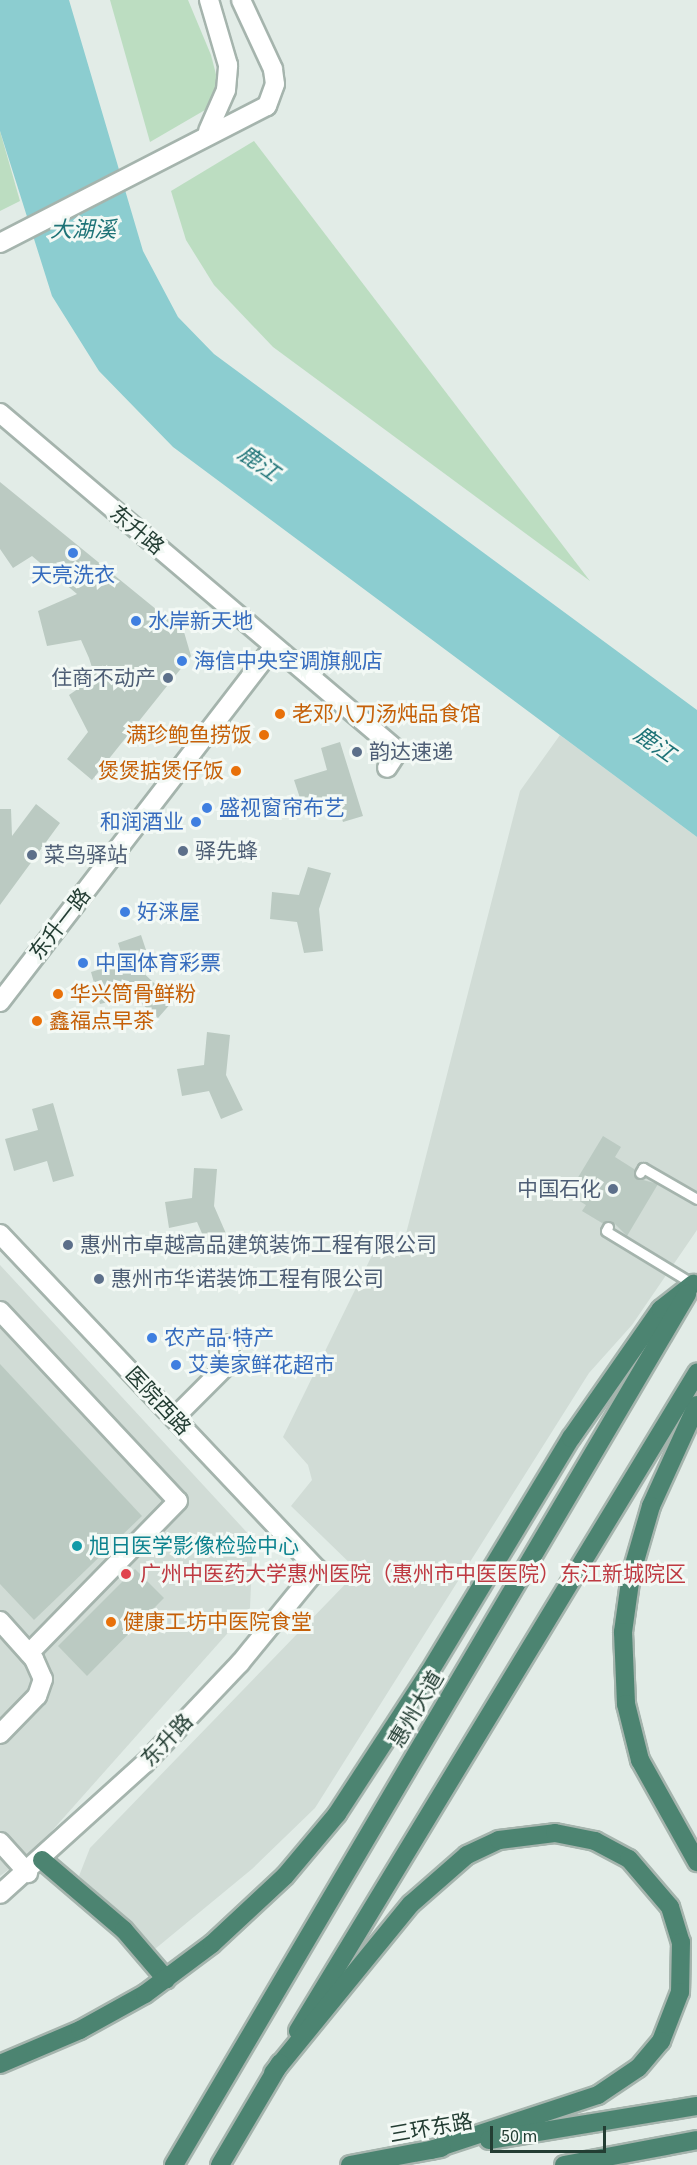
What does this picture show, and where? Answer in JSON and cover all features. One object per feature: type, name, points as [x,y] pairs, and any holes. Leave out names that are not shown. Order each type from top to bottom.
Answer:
[{"type":"highway","points":[[0,2064],[103,2019],[166,1979],[249,1911],[337,1814],[571,1438],[661,1310],[695,1281]]},
{"type":"highway","name":"惠州大道","points":[[174,2165],[695,1281]]},
{"type":"highway","points":[[220,2165],[273,2073],[697,1373]]},
{"type":"highway","points":[[697,1405],[639,1544],[625,1606],[623,1642],[626,1704],[640,1760],[697,1862]]},
{"type":"highway","points":[[273,2073],[411,1904],[467,1855],[499,1840],[555,1833],[595,1841],[629,1859],[670,1906],[681,1941],[680,1992],[661,2041],[638,2068],[598,2095],[431,2150]]},
{"type":"highway","points":[[42,1860],[124,1930],[166,1979]]},
{"type":"highway","name":"三环东路","points":[[350,2165],[697,2106]]},
{"type":"highway","points":[[564,2165],[697,2140]]},
{"type":"street","points":[[208,0],[228,65],[226,90],[208,131]]},
{"type":"street","points":[[0,243],[208,131],[218,132],[257,111],[272,97],[273,69],[241,0]]},
{"type":"street","name":"东升路","points":[[0,413],[398,751],[387,768]]},
{"type":"street","name":"东升一路","points":[[0,1002],[274,646]]},
{"type":"street","name":"医院西路","points":[[0,1234],[317,1569]]},
{"type":"street","points":[[0,1311],[178,1501],[29,1653]]},
{"type":"street","points":[[174,1418],[228,1364],[230,1344]]},
{"type":"street","name":"东升路","points":[[0,1894],[42,1860],[220,1685],[317,1569]]},
{"type":"street","points":[[0,1621],[29,1653],[43,1674],[42,1688],[0,1734]]},
{"type":"street","points":[[0,1842],[28,1873]]},
{"type":"lane","points":[[640,1173],[643,1168],[697,1199]]},
{"type":"lane","points":[[608,1227],[606,1231],[695,1281]]},
{"type":"shaded area","points":[[560,735],[697,837],[697,1230],[632,1325],[589,1373],[315,1808],[252,1869],[155,1949],[79,1876],[90,1848],[358,1571],[291,1506],[312,1480],[308,1465],[283,1437],[377,1245],[400,1257],[520,791]]},
{"type":"shaded area","name":"广州中医药大学惠州医院（惠州市中医医院）东江新城院区","points":[[0,1265],[253,1539],[250,1608],[34,1851],[0,1876]]},
{"type":"green space","points":[[110,0],[188,0],[211,55],[219,86],[205,110],[150,142]]},
{"type":"green space","points":[[0,131],[20,201],[0,211]]},
{"type":"green space","points":[[254,141],[590,581],[273,347],[214,285],[186,240],[171,191]]},
{"type":"water","name":"大湖溪","points":[[0,0],[69,0],[143,251],[178,317],[214,354],[697,710],[697,837],[173,447],[99,371],[52,296],[0,131]]},
{"type":"building","name":"水岸新天地","points":[[0,482],[184,632],[191,656],[92,780],[67,759],[88,732],[69,695],[95,677],[89,658],[81,640],[47,646],[38,611],[77,594],[32,556],[13,568],[0,549]]},
{"type":"building","points":[[340,742],[363,816],[343,822],[336,800],[304,810],[294,780],[327,770],[321,748]]},
{"type":"building","points":[[36,804],[60,823],[0,905],[0,809],[11,809],[12,836]]},
{"type":"building","points":[[308,867],[331,873],[319,909],[323,951],[304,953],[297,922],[270,919],[272,892],[299,895]]},
{"type":"building","points":[[141,935],[149,959],[134,964],[173,1001],[158,1018],[133,996],[100,1004],[91,972],[124,962],[118,943]]},
{"type":"building","points":[[207,1032],[230,1035],[226,1075],[243,1110],[221,1119],[209,1091],[182,1096],[177,1069],[204,1065]]},
{"type":"building","points":[[53,1103],[74,1176],[53,1182],[47,1161],[14,1171],[5,1139],[38,1130],[32,1109]]},
{"type":"building","name":"中国石化","points":[[603,1136],[621,1147],[615,1157],[634,1169],[636,1178],[658,1184],[627,1236],[612,1221],[602,1223],[582,1211],[586,1205],[568,1194]]},
{"type":"building","points":[[194,1168],[217,1169],[214,1206],[231,1245],[211,1254],[197,1222],[169,1228],[165,1202],[192,1198]]},
{"type":"building","points":[[0,1364],[142,1516],[34,1620],[0,1584]]},
{"type":"building","name":"健康工坊中医院食堂","points":[[135,1569],[164,1598],[87,1676],[58,1646]]},
{"type":"place","name":"天亮洗衣","points":[[73,553]]},
{"type":"place","name":"水岸新天地","points":[[136,621]]},
{"type":"place","name":"海信中央空调旗舰店","points":[[182,661]]},
{"type":"place","name":"住商不动产","points":[[168,678]]},
{"type":"place","name":"老邓八刀汤炖品食馆","points":[[280,714]]},
{"type":"place","name":"满珍鲍鱼捞饭","points":[[264,735]]},
{"type":"place","name":"韵达速递","points":[[357,752]]},
{"type":"place","name":"煲煲掂煲仔饭","points":[[236,771]]},
{"type":"place","name":"盛视窗帘布艺","points":[[207,808]]},
{"type":"place","name":"和润酒业","points":[[196,822]]},
{"type":"place","name":"驿先蜂","points":[[183,851]]},
{"type":"place","name":"菜鸟驿站","points":[[32,855]]},
{"type":"place","name":"好涞屋","points":[[125,912]]},
{"type":"place","name":"中国体育彩票","points":[[83,963]]},
{"type":"place","name":"华兴筒骨鲜粉","points":[[58,994]]},
{"type":"place","name":"鑫福点早茶","points":[[37,1021]]},
{"type":"place","name":"中国石化","points":[[613,1189]]},
{"type":"place","name":"惠州市卓越高品建筑装饰工程有限公司","points":[[68,1245]]},
{"type":"place","name":"惠州市华诺装饰工程有限公司","points":[[99,1279]]},
{"type":"place","name":"农产品·特产","points":[[152,1338]]},
{"type":"place","name":"艾美家鲜花超市","points":[[176,1365]]},
{"type":"place","name":"旭日医学影像检验中心","points":[[77,1546]]},
{"type":"place","name":"广州中医药大学惠州医院（惠州市中医医院）东江新城院区","points":[[126,1574]]},
{"type":"place","name":"健康工坊中医院食堂","points":[[111,1622]]},
{"type":"water label","name":"鹿江","points":[[258,464]]},
{"type":"water label","name":"鹿江","points":[[654,745]]}]
